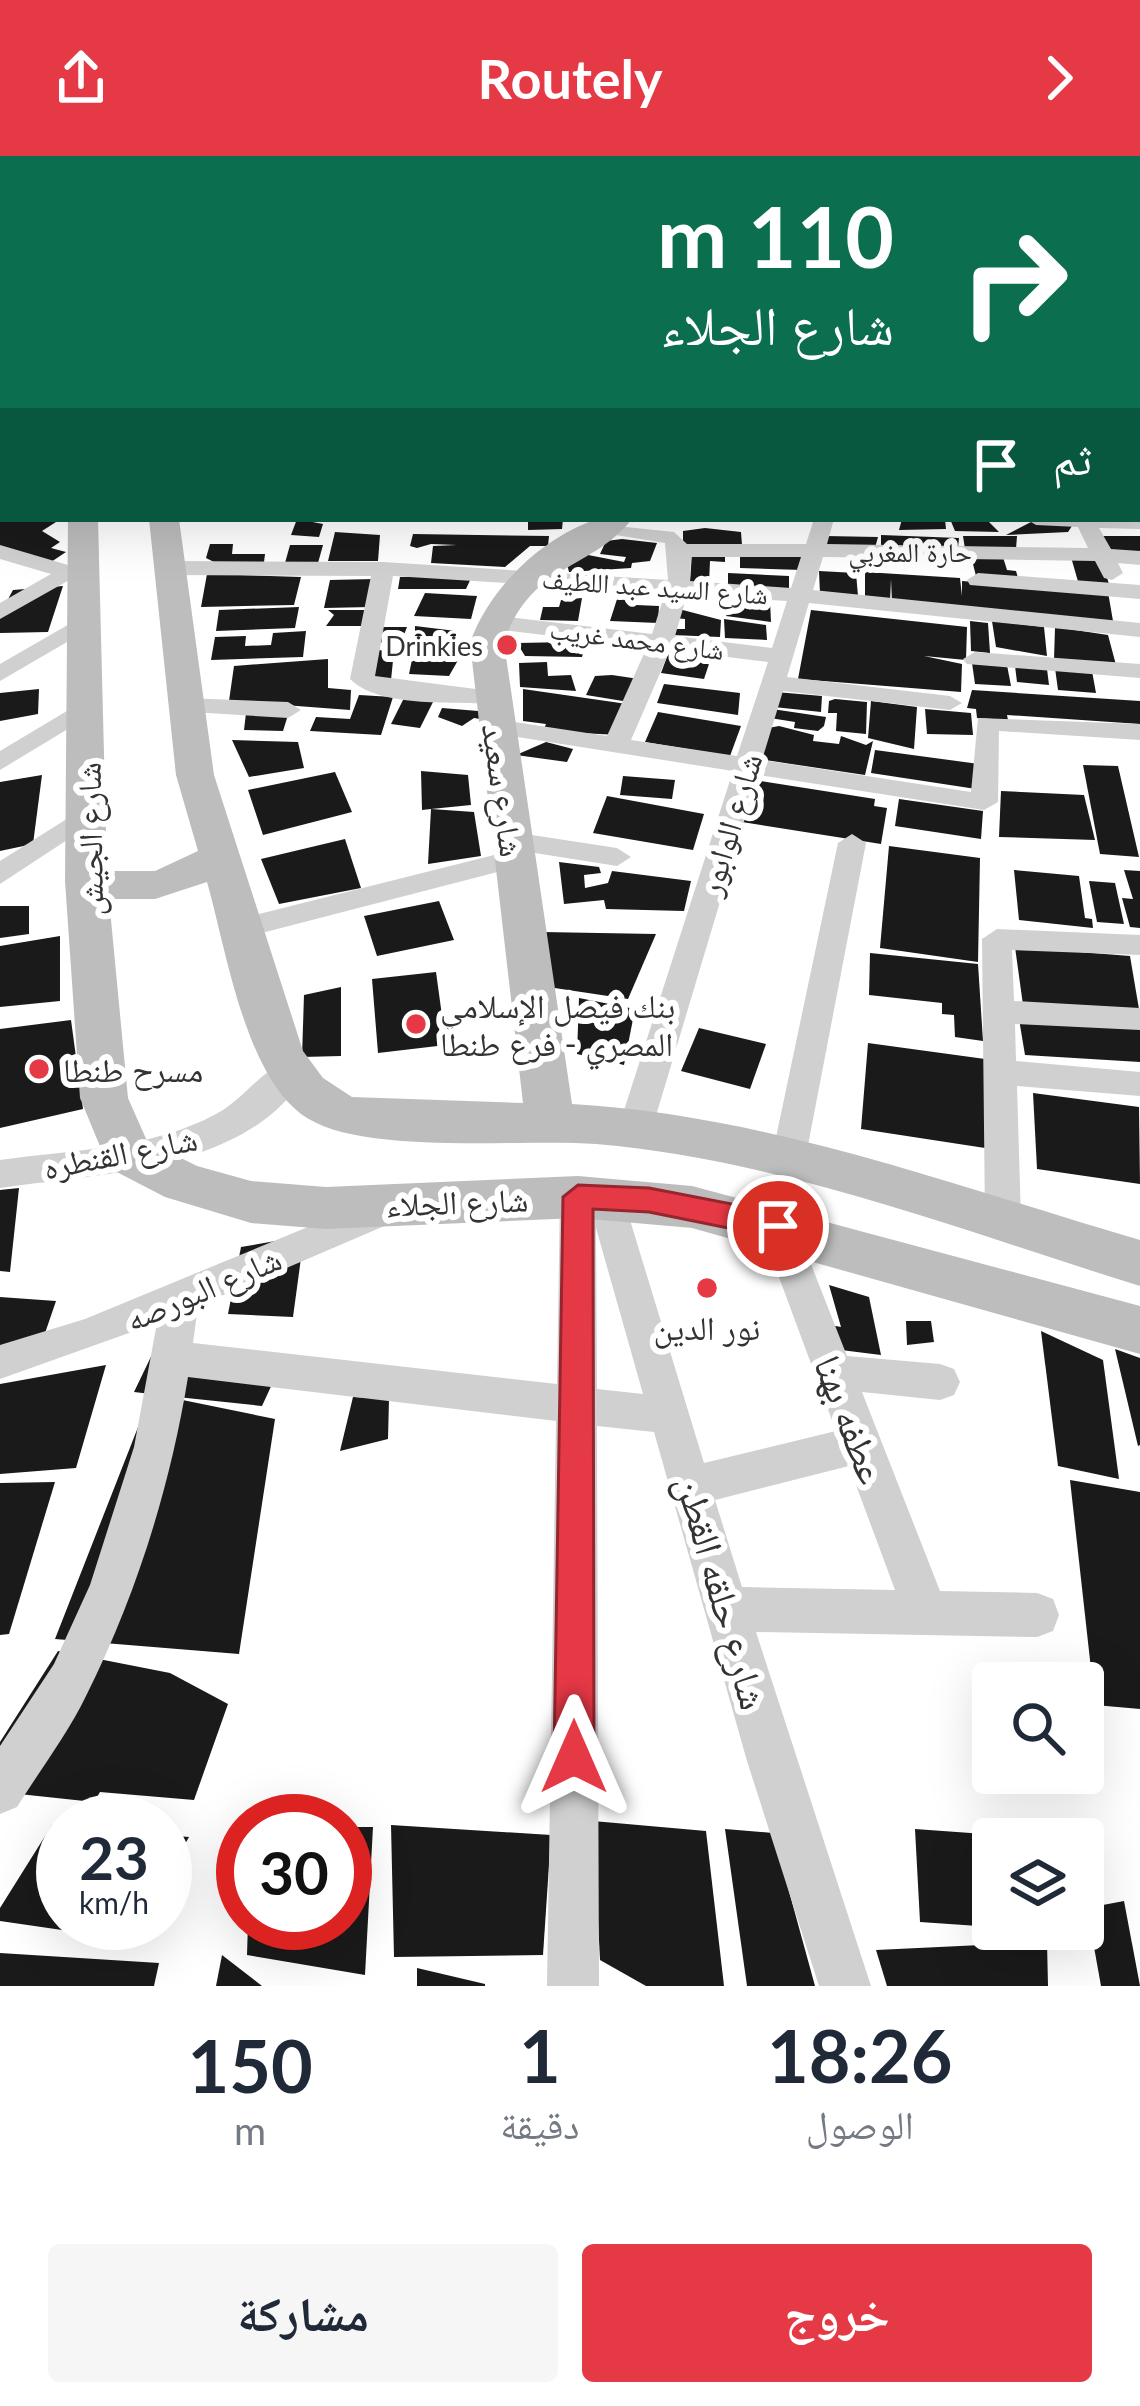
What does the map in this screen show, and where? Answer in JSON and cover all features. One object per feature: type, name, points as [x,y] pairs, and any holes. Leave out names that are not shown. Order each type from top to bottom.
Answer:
[{"type":"main road","name":"شارع الجيش","points":[[83,522],[78,569],[86,624],[86,880],[104,1098],[127,1154]]},
{"type":"main road","points":[[164,522],[195,775],[239,929],[290,1072],[304,1093],[326,1109],[367,1120],[550,1121],[635,1130],[788,1160],[1140,1263]]},
{"type":"main road","points":[[491,622],[502,602],[529,578],[610,524]]},
{"type":"main road","name":"شارع سعيد","points":[[491,622],[493,712],[550,1121]]},
{"type":"main road","points":[[86,880],[118,889],[156,887],[191,875],[218,856]]},
{"type":"main road","name":"شارع الجلاء","points":[[127,1154],[183,1182],[251,1202],[326,1208],[592,1197],[692,1207],[778,1226],[1140,1330]]},
{"type":"main road","points":[[927,1268],[948,1244],[993,1219]]},
{"type":"main road","points":[[993,1219],[1019,1294]]},
{"type":"street","name":"شارع الوابور","points":[[635,1130],[823,522]]},
{"type":"street","points":[[1086,522],[1129,591],[1140,655]]},
{"type":"street","name":"حارة المغربي","points":[[610,524],[674,538],[679,550],[1041,551],[1140,558]]},
{"type":"street","points":[[616,746],[680,591],[679,550]]},
{"type":"street","points":[[0,552],[78,569]]},
{"type":"street","name":"شارع السيد عبد اللطيف","points":[[169,568],[383,569],[799,595],[1136,630]]},
{"type":"street","points":[[7,602],[78,569]]},
{"type":"street","points":[[383,569],[362,679],[616,746],[984,802],[987,723],[1140,732]]},
{"type":"street","points":[[978,580],[1129,591]]},
{"type":"street","name":"شارع محمد غريب","points":[[491,622],[659,641],[950,703]]},
{"type":"street","points":[[0,674],[86,624]]},
{"type":"street","points":[[0,645],[31,656]]},
{"type":"street","points":[[975,659],[1140,671]]},
{"type":"street","points":[[184,706],[288,710]]},
{"type":"street","points":[[0,762],[87,707]]},
{"type":"street","points":[[0,875],[89,814]]},
{"type":"street","points":[[788,1160],[852,843]]},
{"type":"street","points":[[239,929],[513,850],[617,857]]},
{"type":"street","points":[[993,1219],[1003,1072],[997,939],[1140,945]]},
{"type":"street","points":[[1000,1012],[1140,1019]]},
{"type":"street","name":"شارع القنطره","points":[[0,1174],[191,1142],[250,1113],[290,1072]]},
{"type":"street","points":[[1003,1072],[1140,1084]]},
{"type":"street","points":[[577,1984],[576,1402],[592,1197]]},
{"type":"street","name":"شارع حلقه القطن","points":[[592,1197],[672,1416],[845,1986]]},
{"type":"street","name":"شارع البورصه","points":[[0,1362],[180,1299],[403,1202]]},
{"type":"street","name":"عطفه بهنا","points":[[778,1226],[926,1613]]},
{"type":"street","points":[[0,1790],[68,1685],[104,1608],[153,1466],[180,1299]]},
{"type":"street","points":[[173,1358],[672,1416]]},
{"type":"street","points":[[833,1372],[940,1382]]},
{"type":"street","points":[[692,1486],[860,1444]]},
{"type":"street","points":[[727,1609],[1037,1616]]},
{"type":"building","points":[[0,522],[56,522],[42,531],[60,542],[51,548],[66,552],[51,562],[0,548]]},
{"type":"building","points":[[296,522],[323,524],[319,537],[291,535]]},
{"type":"building","points":[[528,522],[563,522],[562,529],[528,530]]},
{"type":"building","points":[[901,522],[945,522],[946,529],[899,530]]},
{"type":"building","points":[[951,522],[989,522],[999,532],[955,531]]},
{"type":"building","points":[[1031,522],[1072,526],[1068,532],[1006,535]]},
{"type":"building","points":[[683,531],[741,532],[742,545],[683,544]]},
{"type":"building","points":[[335,532],[380,535],[378,561],[328,561]]},
{"type":"building","points":[[413,534],[549,536],[548,546],[530,546],[505,567],[431,563],[433,546],[457,545],[431,544],[417,548],[410,546]]},
{"type":"building","points":[[881,535],[959,538],[958,548],[881,547]]},
{"type":"building","points":[[825,536],[878,537],[875,548],[826,545]]},
{"type":"building","points":[[963,536],[1017,536],[1016,549],[965,549]]},
{"type":"building","points":[[1100,536],[1140,536],[1140,552],[1109,551]]},
{"type":"building","points":[[606,541],[657,543],[650,561],[632,563],[631,568],[569,572],[567,564],[583,554],[624,562],[626,557],[600,554]]},
{"type":"building","points":[[210,544],[233,544],[232,554],[265,554],[264,562],[214,562],[206,558]]},
{"type":"building","points":[[290,545],[323,545],[318,563],[285,563]]},
{"type":"building","points":[[970,552],[1002,554],[1007,570],[1016,571],[1018,578],[976,576]]},
{"type":"building","points":[[692,553],[725,555],[725,562],[710,561],[709,583],[690,582]]},
{"type":"building","points":[[740,554],[801,556],[802,570],[740,568]]},
{"type":"building","points":[[1071,557],[1101,559],[1110,587],[1079,585]]},
{"type":"building","points":[[819,571],[856,573],[858,596],[820,594]]},
{"type":"building","points":[[865,572],[960,578],[962,596],[962,581],[1108,592],[1113,621],[892,603],[891,579],[890,603],[865,600]]},
{"type":"building","points":[[728,573],[789,576],[789,590],[728,588]]},
{"type":"building","points":[[207,574],[301,577],[294,605],[201,607]]},
{"type":"building","points":[[472,576],[466,589],[398,589],[400,577]]},
{"type":"building","points":[[375,579],[371,607],[324,608],[330,580]]},
{"type":"building","points":[[63,586],[48,632],[0,633],[0,614],[13,590]]},
{"type":"building","points":[[425,593],[477,596],[471,619],[414,616]]},
{"type":"building","points":[[726,595],[770,601],[771,622],[726,616]]},
{"type":"building","points":[[618,596],[637,597],[636,605],[659,606],[658,623],[610,621]]},
{"type":"building","points":[[582,598],[578,621],[540,620],[543,607]]},
{"type":"building","points":[[299,607],[295,628],[216,631],[219,610]]},
{"type":"building","points":[[675,608],[721,620],[720,637],[672,635],[672,629],[685,629],[685,619],[674,618]]},
{"type":"building","points":[[328,610],[370,610],[368,626],[326,626],[334,615]]},
{"type":"building","points":[[811,610],[967,627],[966,660],[924,656],[962,664],[961,692],[798,679]]},
{"type":"building","points":[[724,619],[766,625],[767,640],[725,638]]},
{"type":"building","points":[[970,621],[988,623],[990,653],[971,651]]},
{"type":"building","points":[[992,621],[1044,627],[1047,656],[996,647]]},
{"type":"building","points":[[415,626],[456,631],[456,650],[415,645]]},
{"type":"building","points":[[375,627],[407,627],[402,640],[412,640],[411,651],[373,640]]},
{"type":"building","points":[[1055,627],[1108,635],[1116,665],[1054,659]]},
{"type":"building","points":[[306,631],[303,657],[211,660],[215,637],[246,636],[245,646],[271,645],[273,633]]},
{"type":"building","points":[[570,642],[567,644],[585,647],[582,657],[525,656],[517,643]]},
{"type":"building","points":[[671,646],[713,652],[704,679],[661,673]]},
{"type":"building","points":[[376,650],[394,651],[391,680],[372,677]]},
{"type":"building","points":[[414,650],[461,655],[449,676],[409,674]]},
{"type":"building","points":[[328,659],[328,688],[351,690],[350,710],[229,701],[234,666]]},
{"type":"building","points":[[547,662],[548,676],[571,675],[576,691],[520,687],[519,663]]},
{"type":"building","points":[[972,663],[1007,665],[1011,686],[975,684]]},
{"type":"building","points":[[1015,666],[1047,669],[1049,685],[1017,682]]},
{"type":"building","points":[[1055,668],[1092,671],[1096,693],[1058,690]]},
{"type":"building","points":[[595,676],[639,679],[629,702],[586,695]]},
{"type":"building","points":[[664,684],[740,693],[738,715],[657,703]]},
{"type":"building","points":[[39,689],[38,714],[0,721],[0,693]]},
{"type":"building","points":[[523,689],[627,704],[618,735],[543,731],[546,724],[523,721]]},
{"type":"building","points":[[972,690],[1140,701],[1140,724],[1007,715],[1008,720],[977,718],[976,709],[967,708]]},
{"type":"building","points":[[776,692],[822,696],[821,712],[774,707]]},
{"type":"building","points":[[359,695],[393,697],[381,735],[310,731],[316,717],[350,719]]},
{"type":"building","points":[[405,696],[434,700],[420,728],[391,724]]},
{"type":"building","points":[[829,701],[867,702],[866,734],[836,731],[837,713],[828,713]]},
{"type":"building","points":[[871,701],[917,707],[914,749],[868,738]]},
{"type":"building","points":[[442,708],[490,712],[487,720],[474,718],[462,726],[438,717]]},
{"type":"building","points":[[772,709],[826,717],[824,726],[818,731],[794,728],[795,722],[770,718]]},
{"type":"building","points":[[925,709],[971,713],[973,735],[927,734]]},
{"type":"building","points":[[658,712],[741,726],[730,756],[645,742]]},
{"type":"building","points":[[246,713],[288,715],[283,731],[244,730]]},
{"type":"building","points":[[779,726],[814,735],[813,741],[839,744],[841,736],[866,745],[873,741],[865,775],[758,759],[768,728]]},
{"type":"building","points":[[232,740],[298,742],[304,768],[249,777]]},
{"type":"building","points":[[546,742],[573,749],[567,762],[516,755]]},
{"type":"building","points":[[875,750],[979,764],[976,789],[871,773]]},
{"type":"building","points":[[1083,765],[1118,766],[1139,857],[1100,854]]},
{"type":"building","points":[[421,771],[468,775],[471,805],[422,810]]},
{"type":"building","points":[[335,772],[352,812],[263,835],[248,790]]},
{"type":"building","points":[[42,775],[33,844],[0,851],[0,782]]},
{"type":"building","points":[[623,776],[675,780],[672,799],[620,795]]},
{"type":"building","points":[[754,780],[875,799],[874,806],[887,808],[881,844],[742,822]]},
{"type":"building","points":[[1001,791],[1084,795],[1095,840],[999,837]]},
{"type":"building","points":[[607,796],[704,814],[693,850],[593,833]]},
{"type":"building","points":[[899,799],[983,811],[981,839],[895,826]]},
{"type":"building","points":[[431,809],[474,812],[481,856],[428,864]]},
{"type":"building","points":[[345,839],[361,888],[279,904],[261,859]]},
{"type":"building","points":[[889,846],[980,858],[978,962],[880,948]]},
{"type":"building","points":[[559,862],[599,867],[601,873],[584,875],[585,888],[608,883],[612,871],[691,881],[684,911],[606,909],[604,900],[564,904]]},
{"type":"building","points":[[1014,870],[1079,876],[1085,918],[1092,919],[1093,928],[1019,920]]},
{"type":"building","points":[[1124,870],[1140,871],[1140,928],[1130,927],[1122,898],[1133,899]]},
{"type":"building","points":[[1089,881],[1115,883],[1124,924],[1097,922]]},
{"type":"building","points":[[439,901],[454,940],[377,956],[364,916]]},
{"type":"building","points":[[0,906],[29,906],[29,934],[0,938]]},
{"type":"building","points":[[542,932],[656,934],[628,999],[548,987]]},
{"type":"building","points":[[60,936],[60,1001],[0,1007],[0,946]]},
{"type":"building","points":[[1015,947],[1130,956],[1140,1015],[1023,1005]]},
{"type":"building","points":[[870,953],[978,964],[983,1041],[955,1037],[954,1015],[942,1014],[942,1003],[869,995]]},
{"type":"building","points":[[436,972],[446,1045],[378,1053],[372,979]]},
{"type":"building","points":[[341,987],[341,1056],[302,1057],[304,995]]},
{"type":"building","points":[[579,998],[635,1009],[624,1065],[577,1054]]},
{"type":"building","points":[[1019,1019],[1140,1027],[1140,1062],[1025,1055]]},
{"type":"building","name":"مسرح طنطا","points":[[71,1020],[83,1109],[0,1128],[0,1029]]},
{"type":"building","points":[[699,1028],[766,1044],[750,1089],[681,1071]]},
{"type":"building","points":[[868,1043],[985,1059],[985,1148],[861,1129]]},
{"type":"building","points":[[1033,1093],[1139,1107],[1140,1184],[1037,1169]]},
{"type":"building","points":[[19,1188],[10,1272],[0,1271],[0,1190]]},
{"type":"building","points":[[304,1236],[293,1317],[228,1314],[241,1247]]},
{"type":"building","points":[[829,1285],[869,1297],[881,1355],[833,1349],[825,1324],[841,1327]]},
{"type":"building","points":[[0,1297],[56,1301],[42,1342],[0,1348]]},
{"type":"building","points":[[906,1321],[931,1321],[934,1342],[907,1345]]},
{"type":"building","points":[[1041,1331],[1103,1360],[1119,1479],[1058,1466]]},
{"type":"building","points":[[159,1340],[285,1356],[262,1406],[158,1395],[275,1419],[239,1654],[55,1639],[151,1394],[134,1392]]},
{"type":"building","points":[[1115,1349],[1140,1358],[1138,1446]]},
{"type":"building","points":[[106,1365],[76,1468],[0,1474],[0,1384]]},
{"type":"building","points":[[353,1397],[389,1399],[388,1439],[340,1451]]},
{"type":"building","points":[[1070,1480],[1140,1492],[1140,1709],[1104,1706],[1104,1662],[1090,1662]]},
{"type":"building","points":[[55,1482],[9,1634],[0,1635],[0,1483]]},
{"type":"building","points":[[58,1651],[170,1673],[228,1704],[194,1800],[192,1794],[0,1792],[0,1742]]},
{"type":"building","points":[[593,1821],[706,1831],[724,1986],[646,1986],[600,1960]]},
{"type":"building","points":[[391,1825],[551,1835],[543,1955],[394,1957]]},
{"type":"building","points":[[725,1829],[773,1833],[815,1986],[747,1986]]},
{"type":"building","points":[[915,1829],[972,1833],[972,1926],[920,1922]]},
{"type":"building","points":[[36,1851],[36,1926],[0,1921],[0,1908]]},
{"type":"building","points":[[1124,1901],[1140,1986],[1101,1986],[1095,1950],[1104,1950],[1104,1905]]},
{"type":"building","points":[[972,1946],[972,1950],[1047,1950],[1048,1986],[887,1986],[876,1950]]},
{"type":"building","points":[[247,1950],[366,1950],[365,1975],[247,1955]]},
{"type":"building","points":[[0,1953],[159,1963],[154,1986],[0,1986]]},
{"type":"building","points":[[222,1955],[262,1986],[216,1986]]},
{"type":"building","points":[[417,1968],[485,1984],[485,1986],[417,1986]]},
{"type":"place","name":"Drinkies","points":[[507,645]]},
{"type":"place","name":"بنك فيصل الإسلامي المصري - فرع طنطا","points":[[416,1024]]},
{"type":"place","name":"مسرح طنطا","points":[[39,1069]]},
{"type":"place","name":"نور الدين","points":[[707,1288]]},
{"type":"route","points":[[574,1757],[578,1197],[649,1200],[778,1226]]}]
